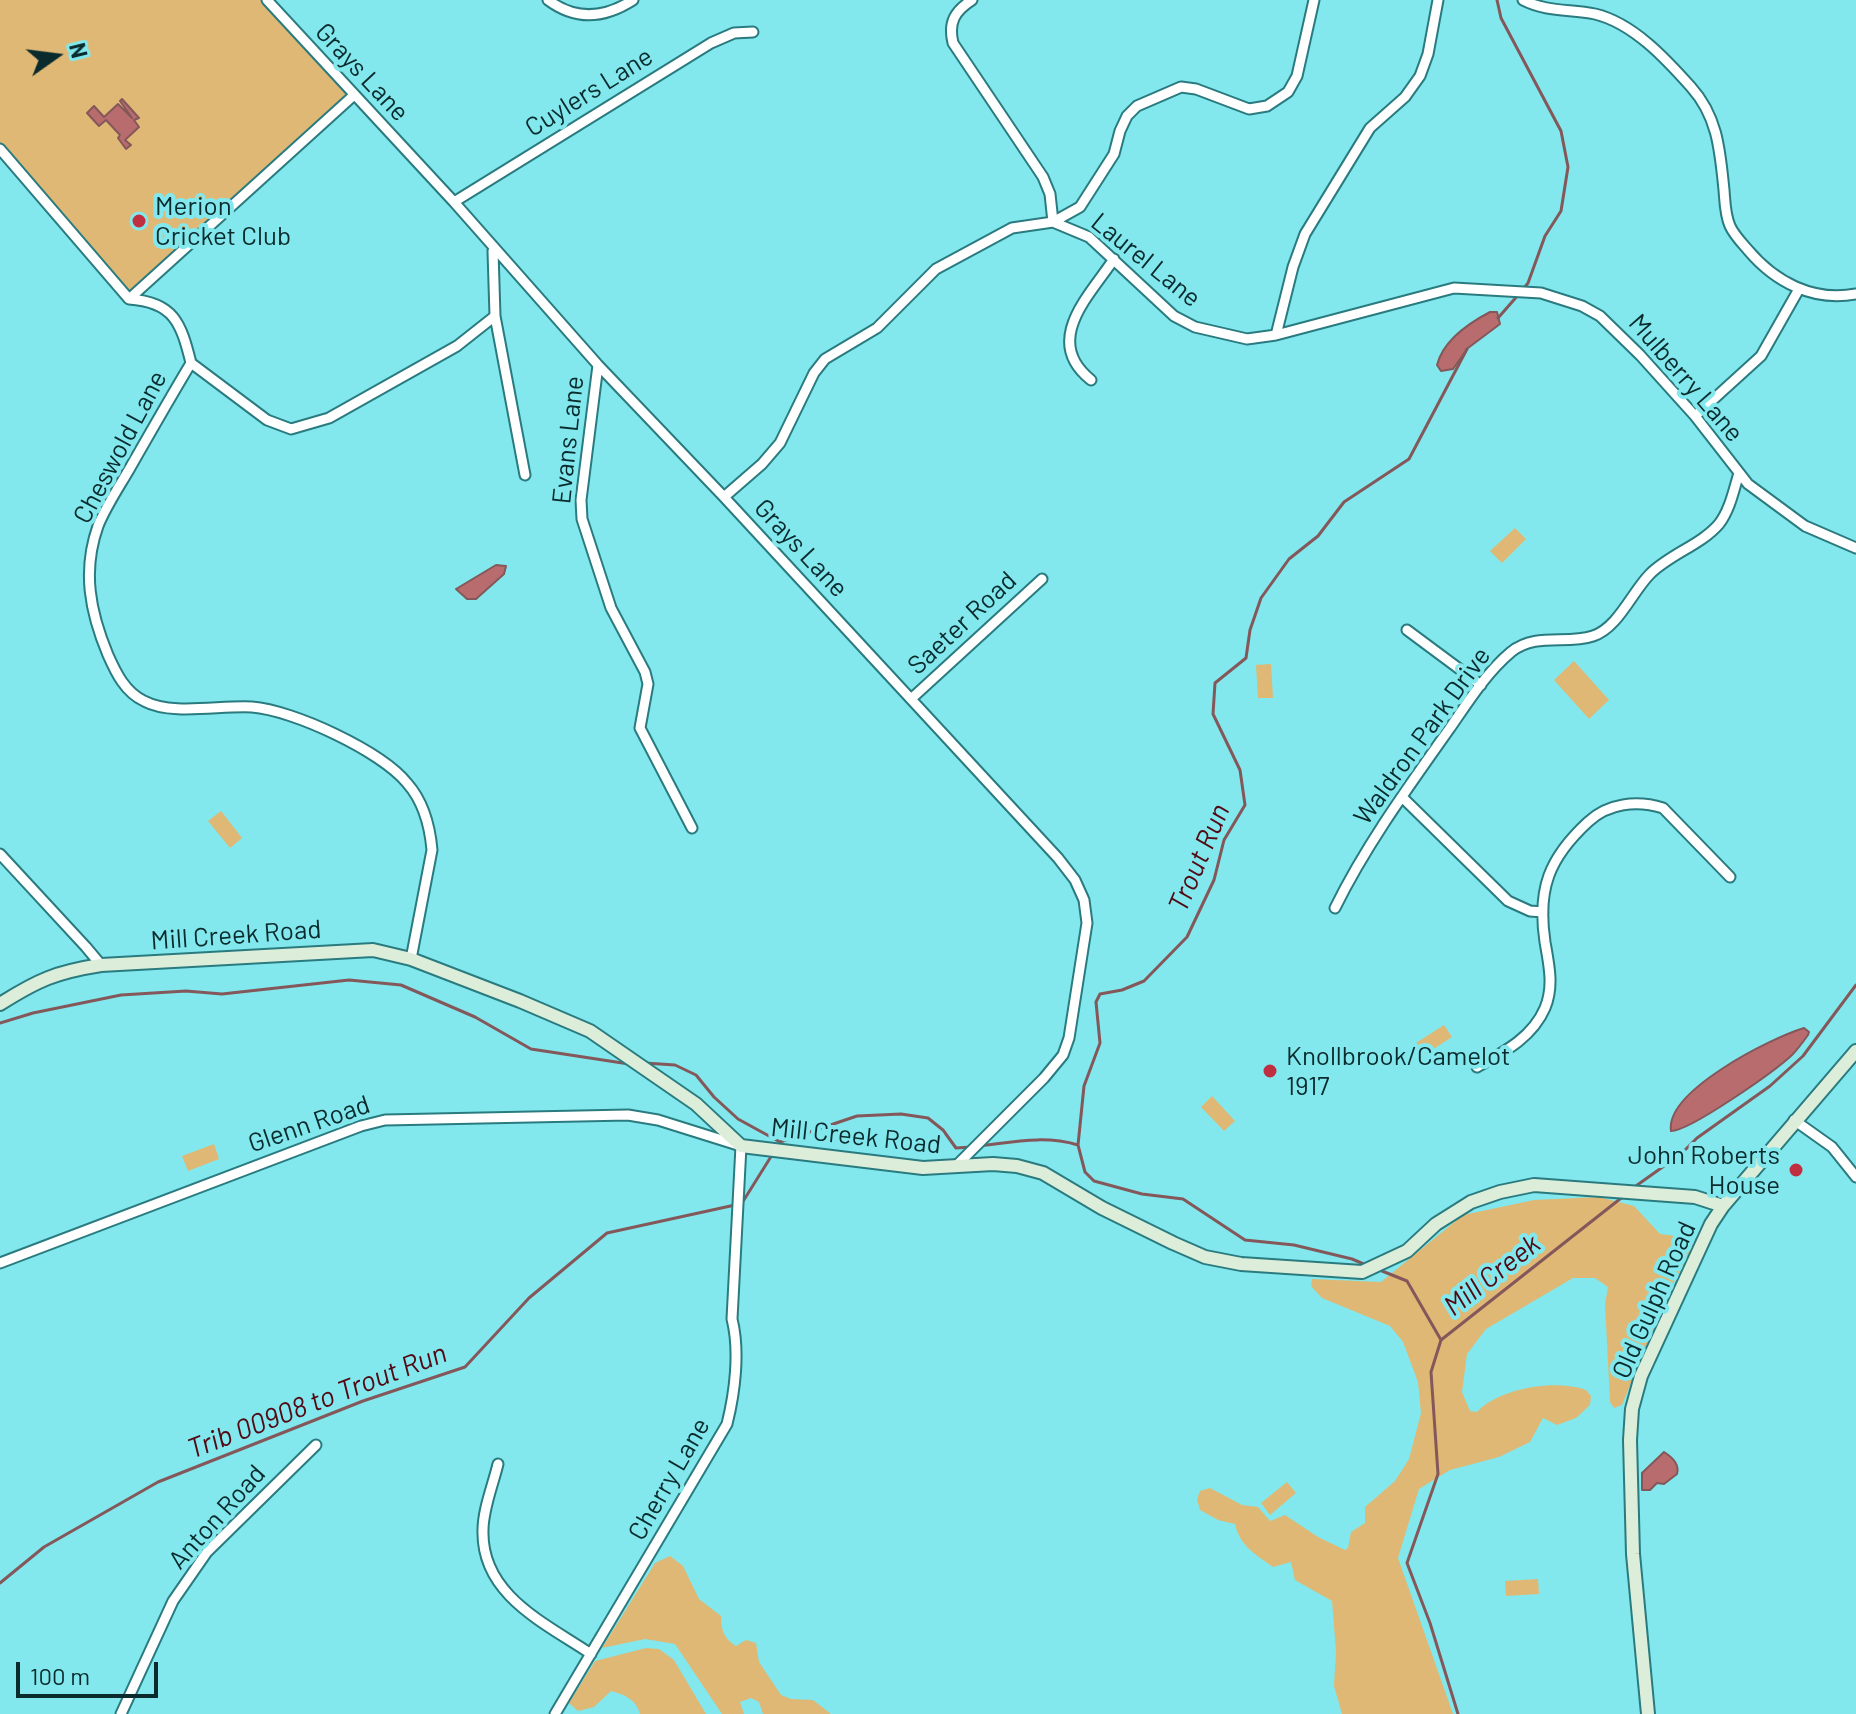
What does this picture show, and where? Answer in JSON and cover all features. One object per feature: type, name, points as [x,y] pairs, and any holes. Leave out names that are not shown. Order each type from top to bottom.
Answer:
[{"type":"street","name":"Grays Lane","points":[[267,0],[454,202],[493,250],[598,365],[724,497],[1075,880],[1084,900],[1087,923],[1069,1038],[1063,1055],[954,1168]]},
{"type":"street","points":[[548,0],[563,10],[597,16],[633,0]]},
{"type":"street","points":[[972,0],[953,17],[953,43],[1043,177],[1050,194],[1053,222],[1080,207],[1114,154],[1127,116],[1137,106],[1187,87],[1249,109],[1267,106],[1288,92],[1297,76],[1314,0]]},
{"type":"street","points":[[1276,335],[1293,267],[1305,234],[1370,128],[1405,97],[1420,76],[1428,54],[1438,0]]},
{"type":"street","points":[[1523,0],[1547,9],[1595,14],[1614,21],[1643,40],[1692,88],[1709,111],[1717,132],[1731,228],[1764,267],[1799,289],[1822,295],[1856,294]]},
{"type":"street","name":"Cuylers Lane","points":[[454,202],[711,43],[734,33],[753,32]]},
{"type":"street","points":[[0,149],[129,299],[353,96]]},
{"type":"street","name":"Laurel Lane","points":[[724,497],[762,464],[780,443],[814,373],[825,359],[877,328],[946,262],[1012,228],[1053,222],[1089,237],[1174,316],[1195,327],[1247,339],[1276,335]]},
{"type":"street","points":[[493,250],[495,316],[525,475]]},
{"type":"street","points":[[1091,380],[1072,356],[1069,344],[1071,325],[1114,259]]},
{"type":"street","name":"Mulberry Lane","points":[[1276,335],[1454,288],[1515,290],[1565,300],[1600,316],[1640,355],[1695,416],[1748,484],[1805,526],[1856,548]]},
{"type":"street","points":[[1695,416],[1761,356],[1799,289]]},
{"type":"street","name":"Cheswold Lane","points":[[129,299],[149,300],[164,307],[182,332],[191,363],[99,524],[90,557],[88,580],[95,623],[120,679],[128,690],[144,702],[164,708],[252,707],[276,710],[374,755],[403,778],[421,806],[430,831],[432,850],[411,959]]},
{"type":"street","points":[[191,363],[267,420],[291,429],[329,418],[457,346],[495,316]]},
{"type":"street","name":"Evans Lane","points":[[598,365],[581,500],[582,519],[611,608],[645,672],[648,684],[640,728],[692,828]]},
{"type":"street","name":"Waldron Park Drive","points":[[1335,908],[1356,867],[1403,798],[1481,685],[1511,652],[1544,639],[1588,638],[1607,628],[1648,575],[1716,527],[1725,514],[1739,473]]},
{"type":"street","name":"Saeter Road","points":[[911,699],[1042,579]]},
{"type":"street","points":[[1407,630],[1481,685]]},
{"type":"street","points":[[1403,798],[1508,901],[1530,911],[1543,912]]},
{"type":"street","points":[[1477,1067],[1514,1046],[1528,1034],[1545,1007],[1551,975],[1543,912],[1547,876],[1558,854],[1593,817],[1619,805],[1647,803],[1663,808],[1730,877]]},
{"type":"street","points":[[0,854],[101,965]]},
{"type":"street","name":"Mill Creek Road","points":[[0,1004],[52,975],[101,965],[373,950],[411,959],[590,1031],[696,1104],[741,1146],[923,1168],[993,1164],[1043,1173],[1173,1243],[1214,1259],[1241,1264],[1362,1272],[1407,1251],[1454,1212],[1500,1192],[1534,1185],[1695,1197],[1723,1206]]},
{"type":"street","name":"Old Gulph Road","points":[[1648,1714],[1633,1554],[1630,1440],[1632,1409],[1641,1376],[1711,1224],[1794,1120],[1856,1051]]},
{"type":"street","name":"Glenn Road","points":[[0,1263],[361,1126],[385,1120],[628,1115],[658,1120],[741,1146]]},
{"type":"street","points":[[1794,1120],[1832,1147],[1856,1177]]},
{"type":"street","name":"Cherry Lane","points":[[555,1714],[727,1424],[732,1405],[736,1336],[732,1319],[741,1146]]},
{"type":"street","name":"Anton Road","points":[[121,1714],[173,1601],[207,1552],[316,1445]]},
{"type":"street","points":[[498,1464],[482,1527],[488,1560],[497,1582],[512,1601],[591,1654]]},
{"type":"shaded area","name":"Merion Cricket Club","points":[[0,0],[266,0],[353,96],[129,299],[0,149]]},
{"type":"shaded area","points":[[122,99],[139,118],[134,120],[139,127],[125,140],[131,145],[126,149],[118,138],[120,135],[106,120],[99,126],[87,113],[94,106],[104,117],[118,104],[132,118],[120,101]]},
{"type":"shaded area","points":[[1490,312],[1497,312],[1500,324],[1468,348],[1453,369],[1441,371],[1437,365],[1445,348],[1466,327]]},
{"type":"shaded area","points":[[1515,528],[1526,539],[1502,563],[1490,551]]},
{"type":"shaded area","points":[[496,565],[506,566],[504,574],[476,599],[467,599],[456,589]]},
{"type":"shaded area","points":[[1574,661],[1609,700],[1589,719],[1554,680]]},
{"type":"shaded area","points":[[1271,664],[1273,698],[1258,698],[1256,665]]},
{"type":"shaded area","points":[[221,811],[242,838],[230,848],[208,821]]},
{"type":"shaded area","points":[[1444,1025],[1452,1037],[1424,1055],[1416,1043]]},
{"type":"shaded area","points":[[1804,1028],[1808,1035],[1783,1063],[1713,1111],[1671,1131],[1674,1116],[1685,1099],[1702,1083],[1746,1054]]},
{"type":"shaded area","points":[[1212,1096],[1235,1121],[1224,1131],[1201,1107]]},
{"type":"shaded area","points":[[214,1144],[219,1159],[188,1171],[182,1156]]},
{"type":"shaded area","points":[[1599,1197],[1634,1206],[1660,1234],[1691,1238],[1693,1245],[1663,1304],[1622,1405],[1614,1408],[1610,1402],[1605,1304],[1608,1287],[1595,1278],[1573,1278],[1486,1329],[1467,1354],[1462,1392],[1470,1411],[1477,1412],[1499,1397],[1513,1392],[1559,1385],[1586,1390],[1591,1396],[1590,1405],[1576,1418],[1557,1425],[1543,1418],[1530,1442],[1499,1457],[1450,1470],[1419,1489],[1398,1558],[1453,1714],[1342,1714],[1334,1686],[1336,1651],[1332,1601],[1295,1580],[1291,1562],[1273,1567],[1244,1544],[1235,1524],[1218,1520],[1200,1510],[1197,1499],[1200,1491],[1210,1488],[1242,1505],[1258,1507],[1270,1521],[1285,1515],[1318,1537],[1345,1550],[1348,1548],[1351,1532],[1365,1523],[1365,1507],[1395,1481],[1409,1459],[1421,1413],[1418,1382],[1403,1342],[1390,1326],[1322,1298],[1311,1286],[1312,1279],[1381,1282],[1463,1215],[1534,1200]]},
{"type":"shaded area","points":[[1664,1452],[1676,1464],[1677,1474],[1664,1484],[1657,1483],[1650,1490],[1642,1490],[1642,1473]]},
{"type":"shaded area","points":[[1287,1482],[1296,1493],[1270,1515],[1261,1503]]},
{"type":"shaded area","points":[[670,1556],[683,1566],[699,1599],[721,1616],[726,1637],[736,1646],[746,1640],[756,1643],[759,1662],[781,1695],[791,1699],[813,1700],[831,1714],[763,1714],[759,1702],[751,1698],[740,1702],[744,1714],[722,1714],[675,1644],[645,1639],[602,1648],[655,1563]]},
{"type":"shaded area","points":[[1538,1579],[1539,1594],[1506,1596],[1505,1581]]},
{"type":"shaded area","points":[[646,1648],[659,1649],[674,1660],[706,1714],[640,1714],[629,1698],[611,1691],[594,1707],[578,1711],[569,1703],[595,1661]]},
{"type":"waterway","name":"Trout Run","points":[[1497,0],[1501,18],[1561,131],[1568,167],[1561,211],[1545,236],[1524,288]]},
{"type":"waterway","name":"Trout Run","points":[[1498,318],[1519,294]]},
{"type":"waterway","name":"Trout Run","points":[[1366,1265],[1294,1245],[1245,1240],[1183,1199],[1142,1194],[1094,1181],[1085,1172],[1078,1145],[1084,1086],[1100,1043],[1096,1002],[1100,994],[1144,981],[1187,937],[1214,880],[1224,840],[1245,805],[1240,770],[1213,714],[1215,683],[1246,658],[1250,630],[1261,598],[1289,559],[1318,536],[1344,502],[1409,459],[1467,349]]},
{"type":"waterway","points":[[0,1023],[121,995],[186,991],[222,994],[349,980],[401,985],[475,1017],[531,1049],[629,1064]]},
{"type":"waterway","name":"Mill Creek","points":[[1633,1188],[1770,1086],[1803,1056],[1856,985]]},
{"type":"waterway","points":[[645,1063],[675,1065],[696,1075],[738,1119],[780,1142],[857,1116],[901,1114],[928,1118],[943,1130],[956,1148],[971,1147]]},
{"type":"waterway","points":[[979,1146],[1041,1140],[1078,1145]]},
{"type":"waterway","name":"Trib 00908 to Trout Run","points":[[742,1203],[772,1155]]},
{"type":"waterway","name":"Mill Creek","points":[[1458,1714],[1430,1623],[1407,1563],[1438,1474],[1431,1372],[1441,1340],[1625,1195]]},
{"type":"waterway","name":"Trib 00908 to Trout Run","points":[[0,1583],[44,1547],[158,1482],[363,1401],[465,1367],[529,1298],[607,1233],[735,1205]]},
{"type":"waterway","name":"Trout Run","points":[[1377,1269],[1407,1281],[1441,1340]]},
{"type":"place","name":"Merion Cricket Club","points":[[139,221]]},
{"type":"place","name":"Knollbrook/Camelot 1917","points":[[1270,1071]]},
{"type":"place","name":"John Roberts House","points":[[1796,1170]]}]
